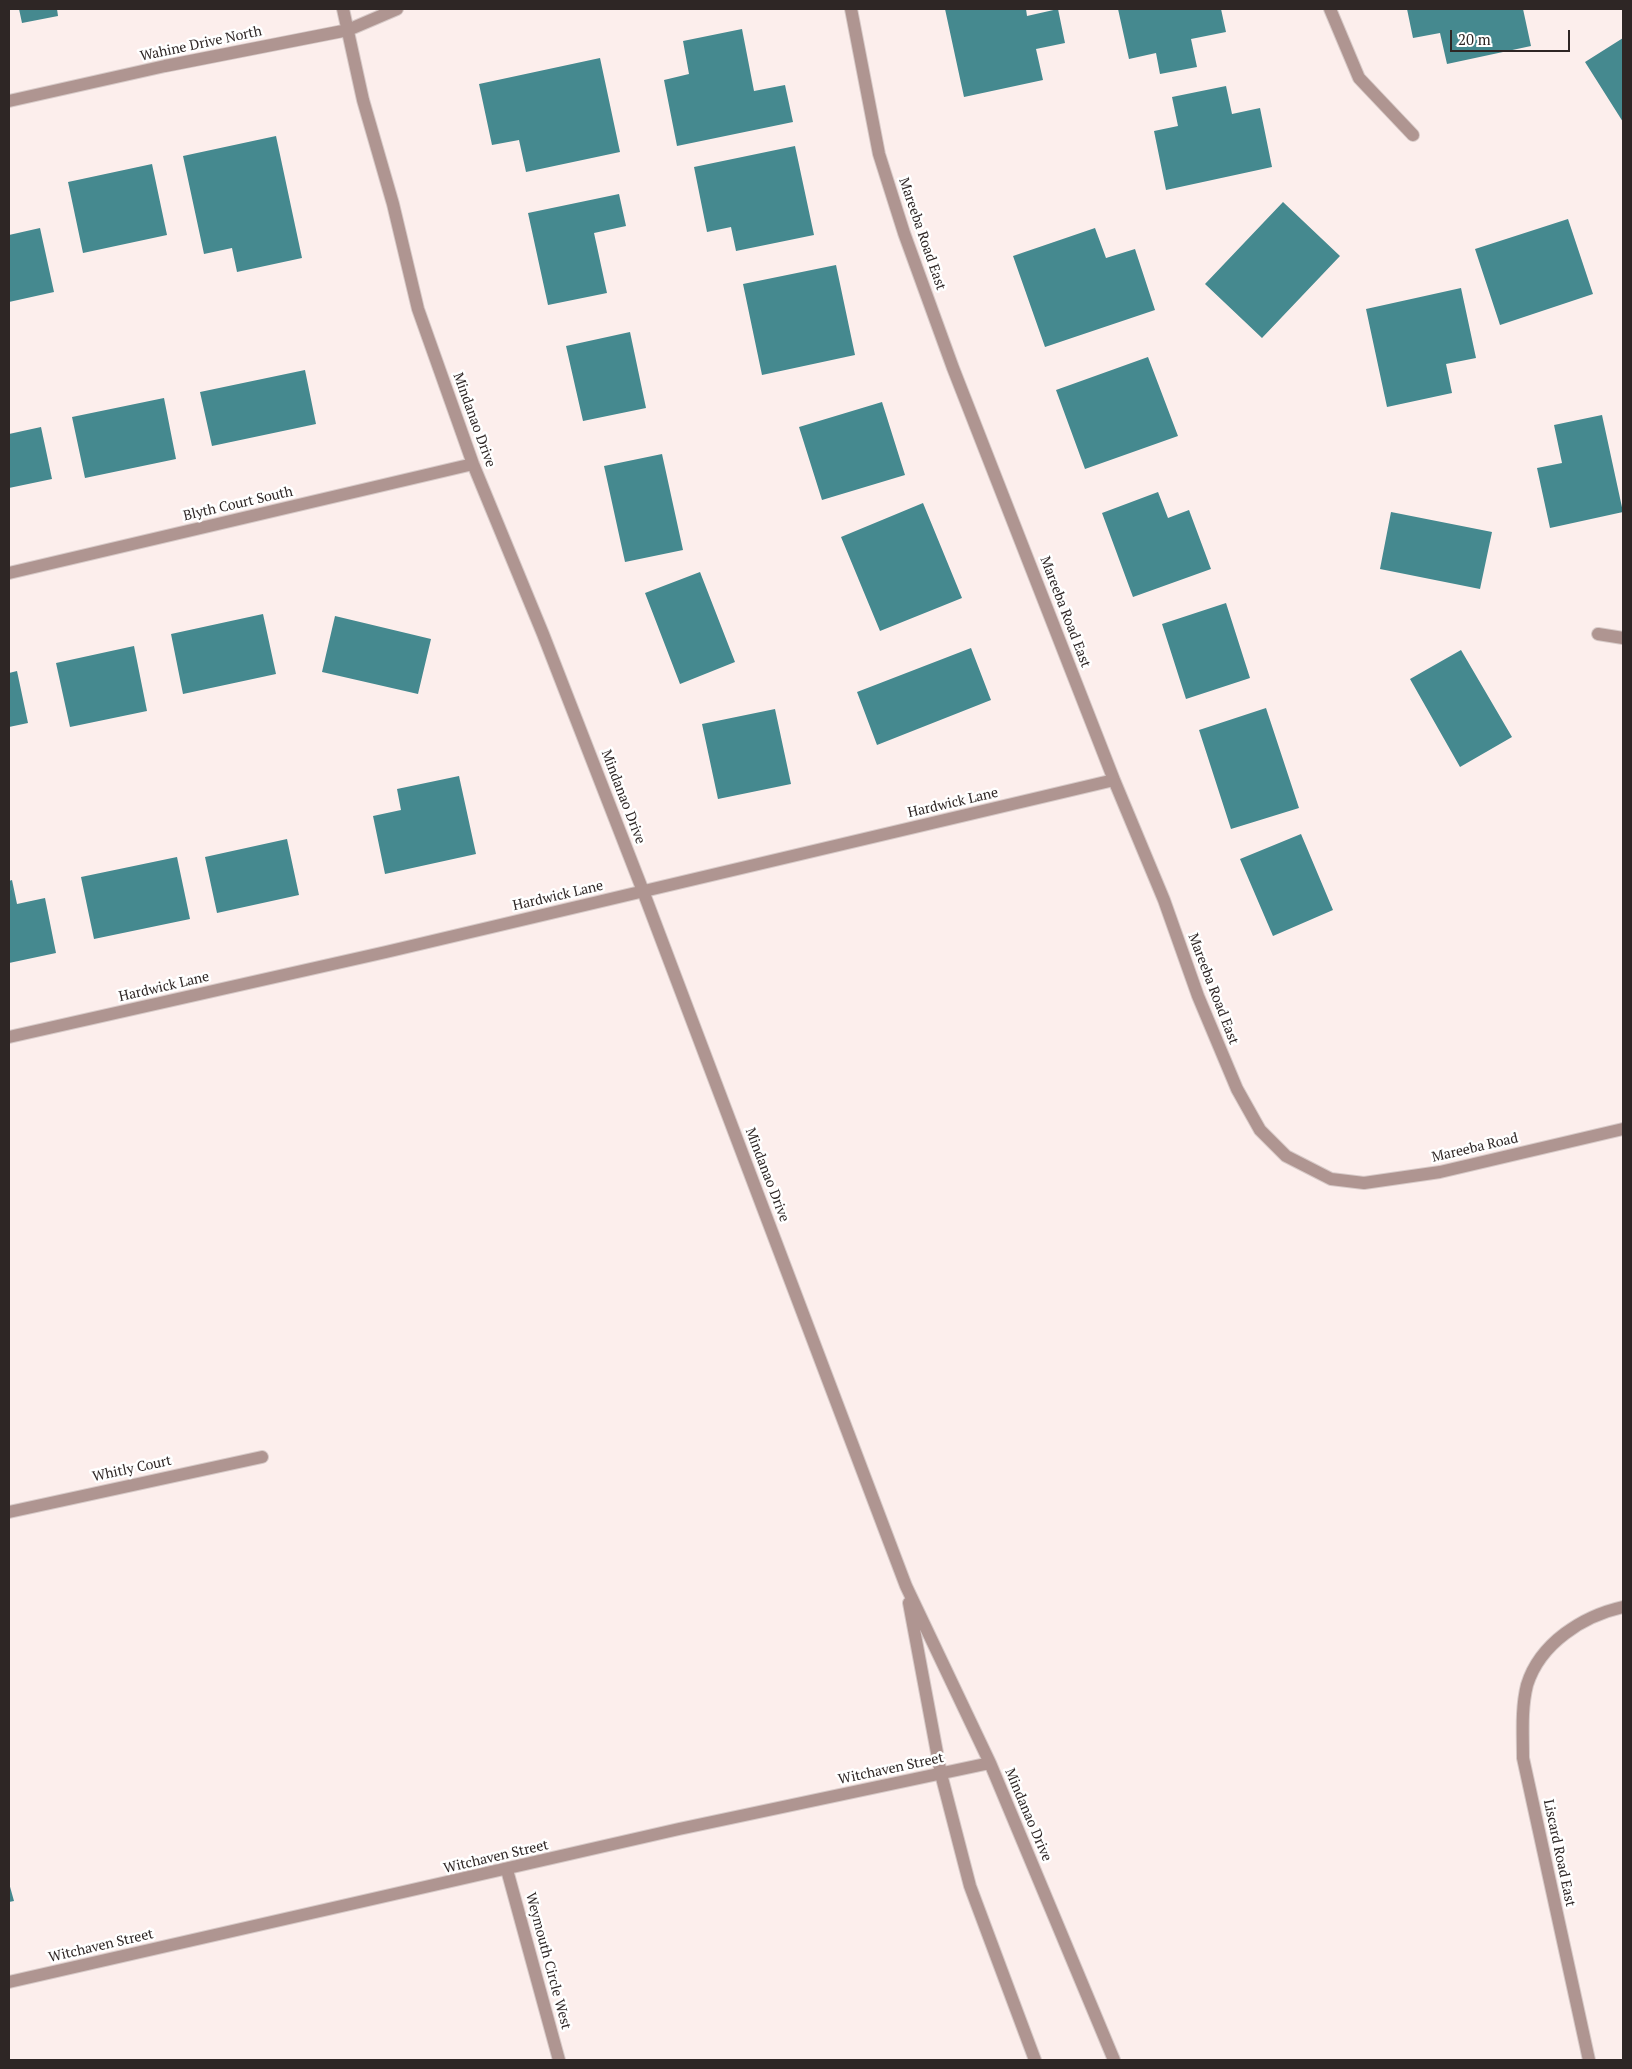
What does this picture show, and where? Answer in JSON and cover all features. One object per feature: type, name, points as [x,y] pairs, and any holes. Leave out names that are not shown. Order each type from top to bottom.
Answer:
[{"type":"street","name":"Mindanao Drive","points":[[343,9],[363,100],[393,204],[418,309],[473,464],[543,634],[643,891],[906,1586],[990,1763],[1114,2060]]},
{"type":"street","name":"Wahine Drive North","points":[[9,101],[164,66],[348,30],[397,9]]},
{"type":"street","name":"Mareeba Road East","points":[[851,9],[879,154],[904,233],[953,368],[1114,780],[1164,900],[1198,996],[1237,1089],[1260,1130],[1286,1156],[1331,1179]]},
{"type":"street","points":[[1330,9],[1359,78],[1413,135]]},
{"type":"street","name":"Blyth Court South","points":[[9,573],[473,464]]},
{"type":"street","points":[[1598,634],[1623,638]]},
{"type":"street","name":"Hardwick Lane","points":[[9,1037],[386,952],[1114,780]]},
{"type":"street","name":"Mareeba Road","points":[[1331,1179],[1364,1183],[1440,1172],[1623,1129]]},
{"type":"street","name":"Whitly Court","points":[[9,1512],[262,1457]]},
{"type":"street","name":"Mindanao Drive","points":[[906,1586],[942,1774],[970,1886],[1035,2060]]},
{"type":"street","name":"Liscard Road East","points":[[1589,2060],[1523,1758],[1522,1714],[1528,1684],[1543,1654],[1577,1624],[1610,1610],[1623,1607]]},
{"type":"street","name":"Witchaven Street","points":[[9,1982],[507,1870],[679,1829],[990,1763]]},
{"type":"street","name":"Weymouth Circle West","points":[[507,1870],[559,2060]]},
{"type":"building","points":[[19,9],[57,9],[58,16],[22,23]]},
{"type":"building","points":[[945,9],[1026,9],[1027,16],[1058,9],[1065,43],[1036,49],[1043,80],[964,97]]},
{"type":"building","points":[[1118,9],[1221,9],[1226,32],[1191,39],[1197,67],[1160,74],[1156,53],[1129,59]]},
{"type":"building","points":[[1407,9],[1523,9],[1531,46],[1447,64],[1440,33],[1413,38]]},
{"type":"building","points":[[742,29],[754,91],[785,85],[793,122],[677,146],[664,80],[689,74],[683,41]]},
{"type":"building","points":[[1623,38],[1623,122],[1585,62]]},
{"type":"building","points":[[600,58],[620,152],[526,172],[519,140],[492,145],[479,84]]},
{"type":"building","points":[[1226,86],[1232,114],[1260,108],[1272,167],[1166,190],[1154,131],[1178,126],[1172,97]]},
{"type":"building","points":[[276,136],[302,258],[237,272],[232,248],[204,254],[183,156]]},
{"type":"building","points":[[795,146],[814,235],[736,251],[731,227],[707,232],[694,167]]},
{"type":"building","points":[[152,164],[167,235],[83,253],[68,182]]},
{"type":"building","points":[[619,194],[626,226],[594,233],[607,293],[548,305],[528,213]]},
{"type":"building","points":[[1283,202],[1340,256],[1262,338],[1205,284]]},
{"type":"building","points":[[1568,219],[1593,294],[1500,325],[1475,249]]},
{"type":"building","points":[[40,228],[54,292],[9,302],[9,235]]},
{"type":"building","points":[[1095,228],[1106,258],[1135,249],[1155,310],[1045,347],[1013,256]]},
{"type":"building","points":[[836,265],[855,355],[762,375],[743,284]]},
{"type":"building","points":[[1461,288],[1476,358],[1446,364],[1452,393],[1387,407],[1366,309]]},
{"type":"building","points":[[630,332],[646,408],[583,421],[566,346]]},
{"type":"building","points":[[1148,357],[1178,436],[1085,469],[1056,390]]},
{"type":"building","points":[[305,370],[316,424],[212,446],[200,392]]},
{"type":"building","points":[[164,398],[176,459],[85,478],[72,417]]},
{"type":"building","points":[[882,402],[905,475],[822,500],[799,427]]},
{"type":"building","points":[[1602,415],[1623,512],[1550,528],[1537,468],[1562,463],[1554,425]]},
{"type":"building","points":[[41,427],[52,479],[9,488],[9,434]]},
{"type":"building","points":[[662,454],[683,550],[625,562],[604,466]]},
{"type":"building","points":[[1158,492],[1168,518],[1189,510],[1211,569],[1133,597],[1102,513]]},
{"type":"building","points":[[923,503],[962,598],[880,631],[841,537]]},
{"type":"building","points":[[1391,512],[1492,532],[1480,589],[1380,569]]},
{"type":"building","points":[[700,572],[735,662],[680,684],[645,593]]},
{"type":"building","points":[[1226,603],[1250,678],[1186,699],[1162,624]]},
{"type":"building","points":[[263,614],[276,674],[183,694],[171,634]]},
{"type":"building","points":[[335,616],[431,639],[418,694],[322,672]]},
{"type":"building","points":[[134,646],[147,711],[70,727],[56,663]]},
{"type":"building","points":[[971,648],[991,700],[877,745],[857,692]]},
{"type":"building","points":[[1461,650],[1512,737],[1460,767],[1410,679]]},
{"type":"building","points":[[17,671],[28,723],[9,727],[9,673]]},
{"type":"building","points":[[1266,708],[1299,808],[1231,829],[1199,730]]},
{"type":"building","points":[[775,709],[791,784],[718,799],[702,724]]},
{"type":"building","points":[[459,776],[476,854],[385,874],[373,816],[401,810],[397,789]]},
{"type":"building","points":[[1301,834],[1333,910],[1273,936],[1240,859]]},
{"type":"building","points":[[287,839],[299,895],[217,913],[205,857]]},
{"type":"building","points":[[177,857],[190,919],[94,939],[81,877]]},
{"type":"building","points":[[12,880],[17,904],[45,898],[56,953],[9,963],[9,881]]},
{"type":"building","points":[[9,1883],[14,1901],[9,1902]]}]
